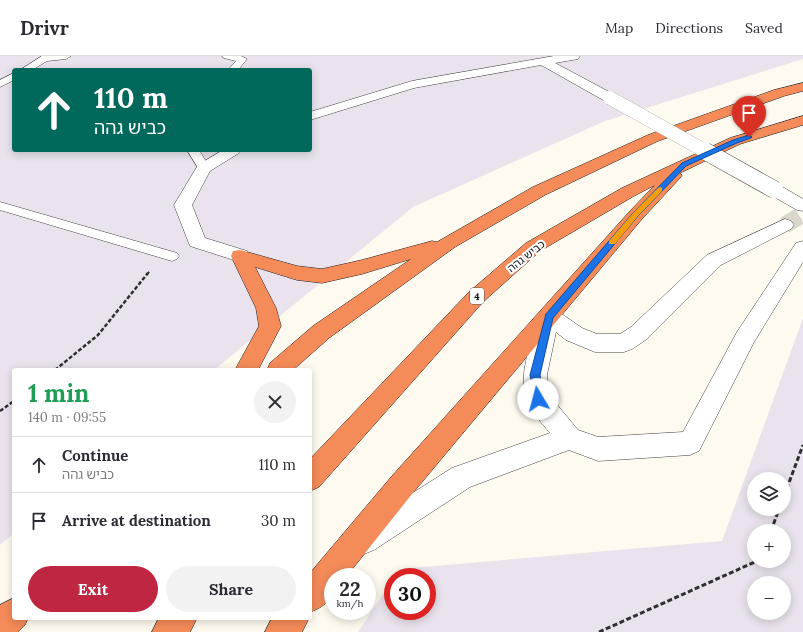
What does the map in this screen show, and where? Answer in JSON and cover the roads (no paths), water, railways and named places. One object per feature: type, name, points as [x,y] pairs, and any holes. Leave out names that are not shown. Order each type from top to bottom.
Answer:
[{"type":"highway","points":[[280,368],[322,332],[448,243],[539,191],[653,138],[779,93],[803,87]]},
{"type":"highway","name":"כביש גהה","points":[[312,476],[476,297],[533,247],[628,192],[735,141],[803,120]]},
{"type":"highway","points":[[312,595],[402,485],[636,215],[684,165]]},
{"type":"highway","points":[[240,256],[297,273],[322,276],[362,267],[448,243]]},
{"type":"highway","points":[[240,256],[266,308],[270,326],[247,368]]},
{"type":"highway","points":[[0,627],[12,616]]},
{"type":"highway","points":[[168,632],[179,620]]},
{"type":"highway","points":[[281,632],[291,620]]},
{"type":"street","points":[[312,115],[412,85],[574,56]]},
{"type":"street","points":[[544,62],[803,206]]},
{"type":"street","points":[[231,152],[204,168],[183,205],[197,242],[240,256]]},
{"type":"street","points":[[785,225],[714,260],[639,333],[624,343],[595,343],[574,334],[549,316],[535,375],[538,399],[569,438],[598,449],[690,443],[745,338],[800,258]]},
{"type":"street","points":[[348,550],[461,476],[569,438]]},
{"type":"lane","points":[[28,68],[46,57],[66,56]]},
{"type":"lane","points":[[227,56],[242,59],[235,68]]},
{"type":"lane","points":[[0,84],[12,77]]},
{"type":"lane","points":[[193,152],[204,168]]},
{"type":"lane","points":[[0,206],[172,256]]},
{"type":"tunnel","points":[[785,225],[803,214]]}]
